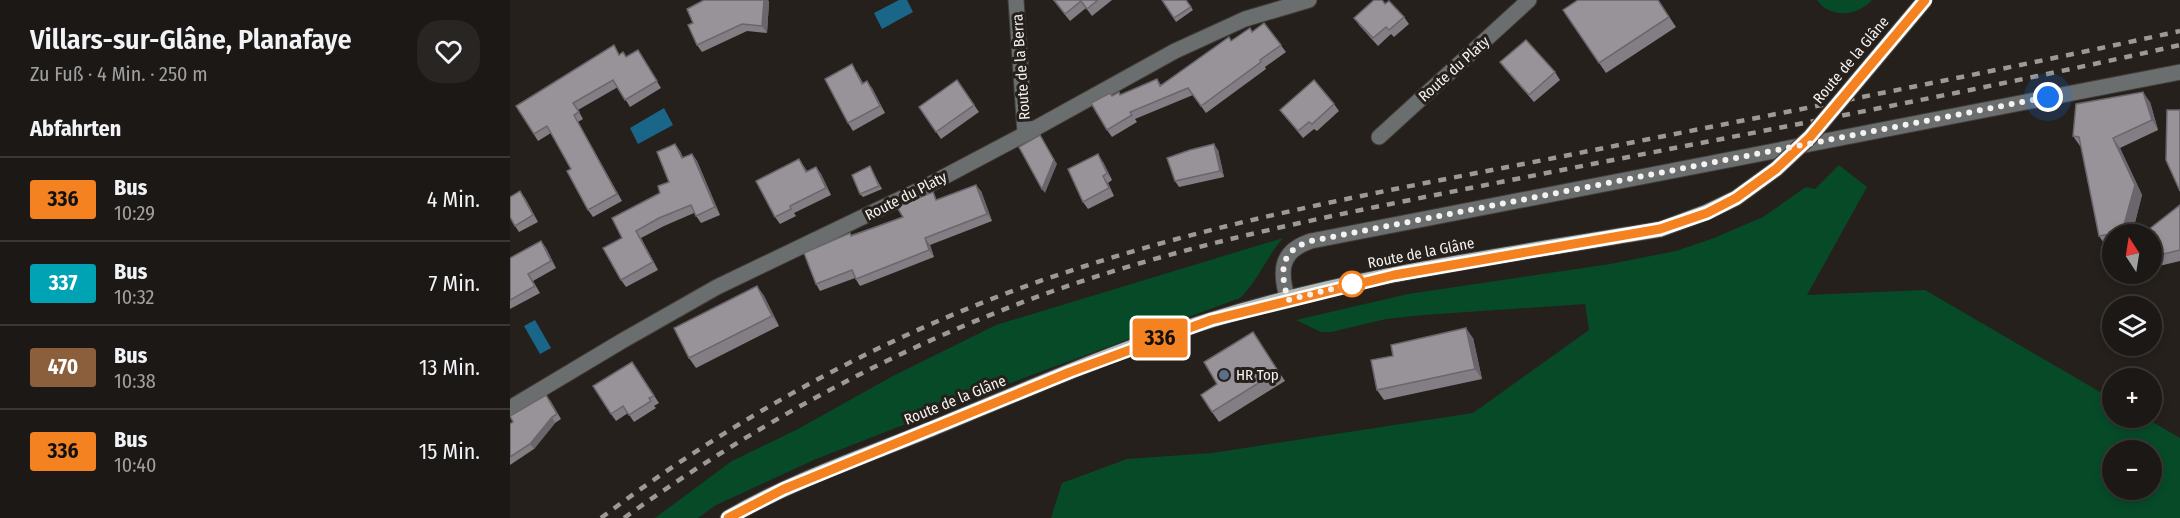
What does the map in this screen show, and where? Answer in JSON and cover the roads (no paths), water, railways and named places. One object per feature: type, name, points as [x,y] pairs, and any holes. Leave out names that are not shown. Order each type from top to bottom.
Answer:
[{"type":"main road","name":"Route de la Glâne","points":[[728,518],[784,489],[1080,369],[1211,320],[1394,275],[1660,229],[1707,213],[1736,198],[1776,169],[1810,137],[1925,0]]},
{"type":"street","name":"Route de la Berra","points":[[1016,0],[1025,134]]},
{"type":"street","name":"Route du Platy","points":[[510,408],[717,287],[912,193],[1175,51],[1245,19],[1309,0]]},
{"type":"street","name":"Route du Platy","points":[[1379,137],[1529,0]]},
{"type":"street","points":[[1288,300],[1282,277],[1285,261],[1295,248],[1311,241],[2180,72]]},
{"type":"water","points":[[899,0],[907,0],[913,12],[882,29],[874,13]]},
{"type":"water","points":[[664,108],[673,125],[638,144],[630,128]]},
{"type":"water","points":[[535,320],[551,348],[540,354],[524,326]]},
{"type":"railway","points":[[601,518],[656,478],[713,441],[831,372],[954,314],[1082,267],[1201,233],[1321,204],[1949,80],[2180,31]]},
{"type":"railway","points":[[624,518],[725,450],[831,389],[940,336],[1053,291],[1108,273],[1219,242],[1331,216],[1926,99],[2180,45]]},
{"type":"place","name":"HR Top","points":[[1224,375]]}]
